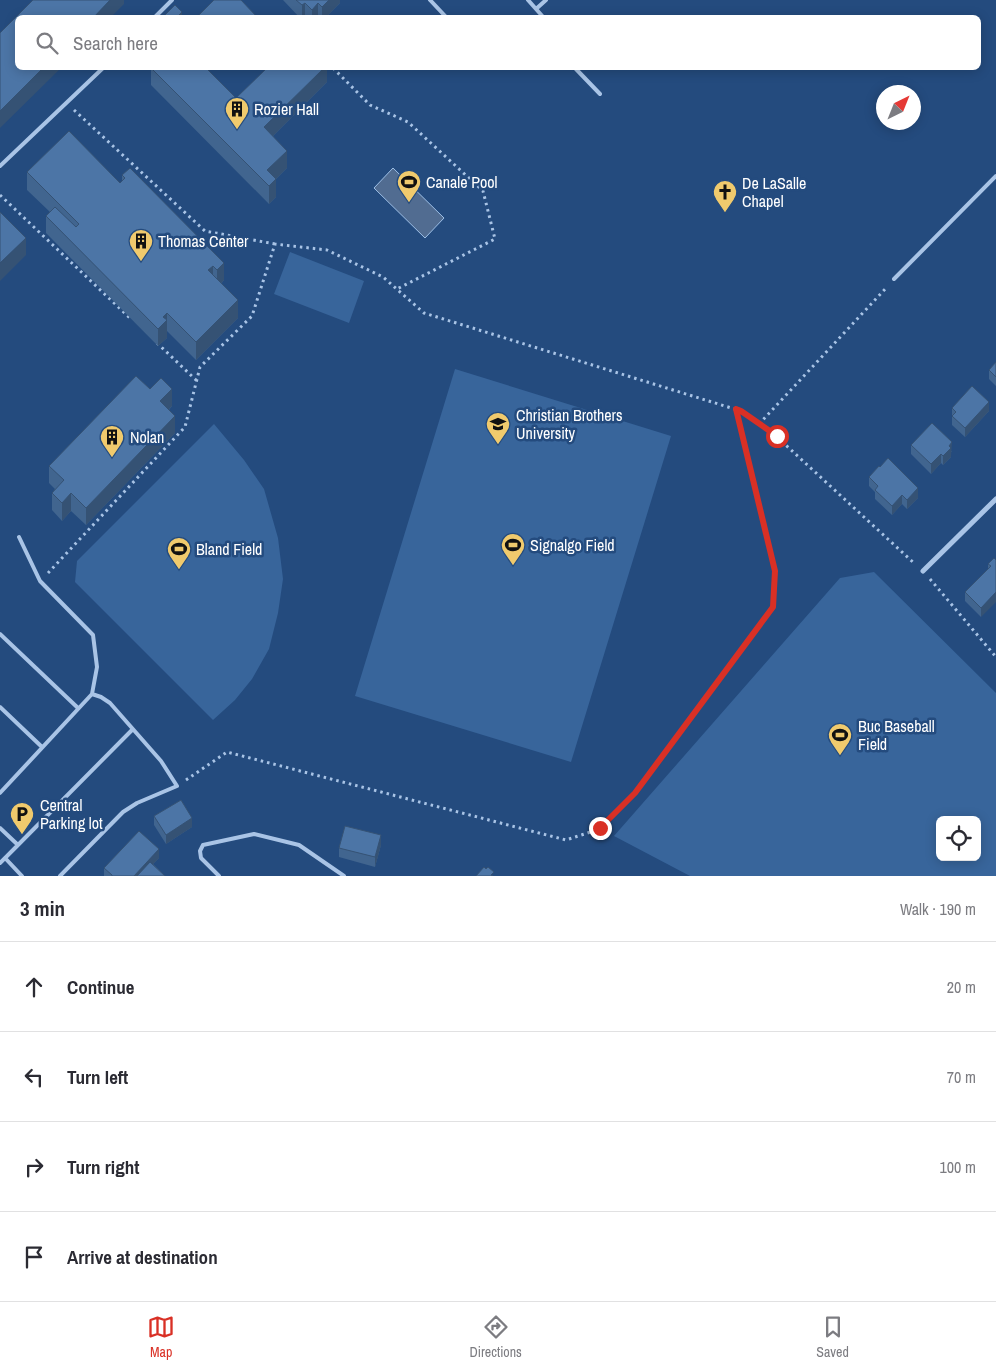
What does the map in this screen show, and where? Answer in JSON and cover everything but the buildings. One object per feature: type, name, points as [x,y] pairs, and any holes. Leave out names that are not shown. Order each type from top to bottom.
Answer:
[{"type":"street","points":[[923,571],[996,499]]},
{"type":"lane","points":[[157,15],[172,0]]},
{"type":"lane","points":[[430,0],[444,15]]},
{"type":"lane","points":[[528,0],[541,15]]},
{"type":"lane","points":[[536,9],[546,0]]},
{"type":"lane","points":[[0,166],[102,70]]},
{"type":"lane","points":[[578,70],[600,94]]},
{"type":"lane","points":[[894,279],[996,176]]},
{"type":"lane","points":[[0,793],[92,694],[97,667],[93,635],[40,581],[19,538]]},
{"type":"lane","points":[[0,634],[78,708]]},
{"type":"lane","points":[[60,876],[123,812],[137,803],[177,786],[161,761],[110,704],[101,697],[92,694]]},
{"type":"lane","points":[[0,707],[42,747]]},
{"type":"lane","points":[[0,863],[132,730]]},
{"type":"lane","points":[[0,828],[18,845]]},
{"type":"lane","points":[[219,876],[201,858],[200,851],[203,845],[254,834],[299,845],[342,876]]},
{"type":"lane","points":[[5,858],[22,876]]},
{"type":"path","points":[[335,70],[370,105],[408,122],[483,191],[494,239],[397,289]]},
{"type":"path","points":[[72,108],[205,231],[275,244],[327,250],[383,277],[424,314],[741,411],[777,436],[923,571],[996,658]]},
{"type":"path","points":[[0,196],[133,321]]},
{"type":"path","points":[[40,581],[185,427],[200,367],[252,316],[275,244]]},
{"type":"path","points":[[759,424],[894,279]]},
{"type":"path","points":[[154,341],[196,381]]},
{"type":"path","points":[[177,786],[227,752],[566,840],[600,828],[635,793],[773,607],[775,571],[736,409]]},
{"type":"shaded area","name":"Canale Pool","points":[[393,168],[444,218],[425,238],[374,188]]},
{"type":"shaded area","points":[[290,252],[364,281],[349,323],[274,294]]},
{"type":"shaded area","name":"Signalgo Field","points":[[455,369],[671,436],[571,762],[355,696]]},
{"type":"shaded area","name":"Bland Field","points":[[214,424],[244,460],[264,489],[278,538],[283,579],[278,613],[269,649],[252,679],[235,700],[213,720],[75,582],[77,561]]},
{"type":"shaded area","name":"Buc Baseball Field","points":[[874,572],[996,693],[996,876],[690,876],[614,836],[840,578]]},
{"type":"place","name":"Rozier Hall","points":[[237,130]]},
{"type":"place","name":"Canale Pool","points":[[409,203]]},
{"type":"place","name":"De LaSalle Chapel","points":[[725,213]]},
{"type":"place","name":"Thomas Center","points":[[141,262]]},
{"type":"place","name":"Christian Brothers University","points":[[498,445]]},
{"type":"place","name":"Nolan","points":[[112,458]]},
{"type":"place","name":"Signalgo Field","points":[[513,566]]},
{"type":"place","name":"Bland Field","points":[[179,570]]},
{"type":"place","name":"Buc Baseball Field","points":[[840,756]]},
{"type":"place","name":"Central Parking lot","points":[[22,835]]},
{"type":"route","points":[[600,828],[635,793],[773,607],[775,571],[736,409],[777,436]]}]
